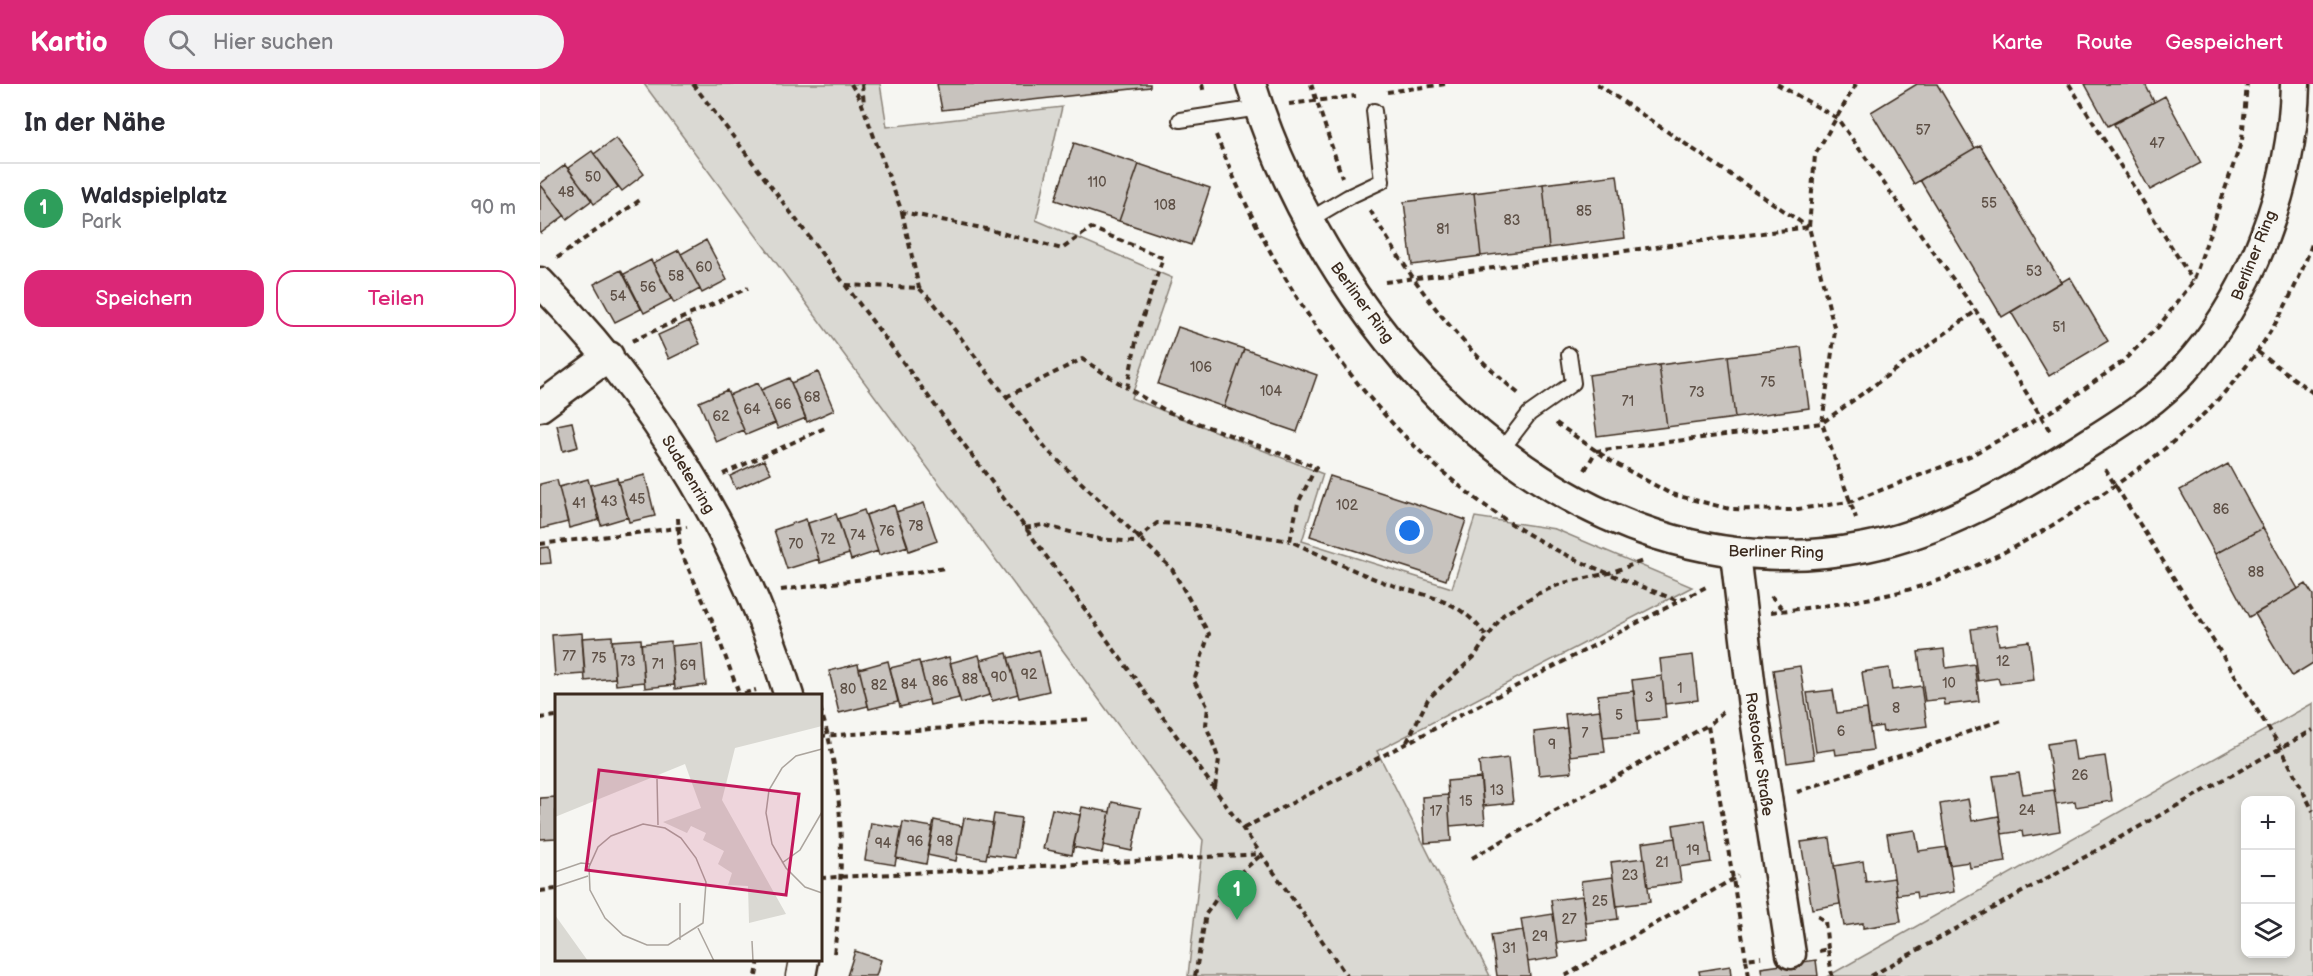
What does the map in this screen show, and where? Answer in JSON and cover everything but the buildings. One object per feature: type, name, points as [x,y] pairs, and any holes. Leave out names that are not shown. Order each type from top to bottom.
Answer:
[{"type":"street","name":"Berliner Ring","points":[[1255,96],[1309,220],[1348,287],[1396,348],[1444,402],[1500,452],[1524,470],[1616,521],[1672,540],[1735,554],[1811,554],[1867,547],[1916,534],[1974,508],[2067,457],[2139,411],[2182,372],[2215,332],[2239,296],[2302,142],[2295,84]]},
{"type":"street","name":"Sudetenring","points":[[545,273],[671,441],[698,484],[716,517],[754,601],[788,694]]},
{"type":"street","points":[[540,407],[609,356]]},
{"type":"street","name":"Rostocker Straße","points":[[1735,554],[1753,706],[1791,954]]},
{"type":"street","points":[[801,976],[804,961]]},
{"type":"lane","points":[[1180,120],[1255,96]]},
{"type":"lane","points":[[1309,220],[1348,196],[1382,181],[1374,111]]},
{"type":"lane","points":[[1500,452],[1529,414],[1573,383],[1569,355]]},
{"type":"path","points":[[693,84],[846,285],[1244,828],[1347,976]]},
{"type":"path","points":[[851,84],[866,114],[902,212],[919,288],[1048,451],[1172,568],[1209,634],[1194,681],[1208,707],[1206,724],[1219,760],[1214,788]]},
{"type":"path","points":[[862,84],[866,114]]},
{"type":"path","points":[[1311,84],[1348,196],[1367,206],[1411,279],[1475,355],[1538,409],[1596,451],[1671,494],[1730,509],[1791,510],[1850,502],[1970,456],[2041,416],[2122,362],[2158,327],[2193,282],[2242,141],[2247,84]]},
{"type":"path","points":[[1384,92],[1446,84]]},
{"type":"path","points":[[1597,84],[1809,227]]},
{"type":"path","points":[[1777,84],[1837,118],[1976,311],[2067,457]]},
{"type":"path","points":[[1856,84],[1815,155],[1809,227],[1835,331],[1822,423],[1867,547]]},
{"type":"path","points":[[2069,84],[2193,282]]},
{"type":"path","points":[[1255,96],[1316,101],[1362,95]]},
{"type":"path","points":[[545,273],[640,200]]},
{"type":"path","points":[[902,212],[982,228],[1062,249],[1091,228],[1163,258],[1138,331],[1127,388]]},
{"type":"path","points":[[1348,287],[1809,227]]},
{"type":"path","points":[[1765,613],[1876,597],[1938,581],[1998,558],[2116,486],[2154,459],[2212,409],[2258,352],[2290,295],[2313,242]]},
{"type":"path","points":[[846,285],[919,288]]},
{"type":"path","points":[[609,356],[630,343],[748,288]]},
{"type":"path","points":[[1596,451],[1822,423],[1976,311]]},
{"type":"path","points":[[2258,352],[2313,393]]},
{"type":"path","points":[[1006,397],[1082,359],[1168,412],[1316,467],[1298,503],[1290,541]]},
{"type":"path","points":[[698,484],[827,427]]},
{"type":"path","points":[[1569,496],[1596,451]]},
{"type":"path","points":[[2116,486],[2281,748],[2313,811]]},
{"type":"path","points":[[677,509],[680,550],[711,618],[739,694]]},
{"type":"path","points":[[540,544],[678,530],[716,517]]},
{"type":"path","points":[[1024,528],[1042,525],[1099,539],[1134,542],[1157,524],[1188,524],[1290,541],[1383,582],[1450,602],[1474,619],[1486,636]]},
{"type":"path","points":[[1407,743],[1428,699],[1474,657],[1486,636],[1503,615],[1536,594],[1563,583],[1609,573],[1644,561],[1672,540]]},
{"type":"path","points":[[754,601],[780,590],[946,568]]},
{"type":"path","points":[[1244,828],[1713,583]]},
{"type":"path","points":[[822,714],[829,734],[836,780],[842,876],[834,960]]},
{"type":"path","points":[[540,718],[555,716]]},
{"type":"path","points":[[822,736],[1092,719]]},
{"type":"path","points":[[1796,793],[2005,719]]},
{"type":"path","points":[[1472,858],[1714,722]]},
{"type":"path","points":[[1708,726],[1746,959]]},
{"type":"path","points":[[1870,976],[2313,729]]},
{"type":"path","points":[[822,878],[1262,854]]},
{"type":"path","points":[[1195,976],[1206,914],[1225,886],[1262,854]]},
{"type":"path","points":[[1565,976],[1738,876]]},
{"type":"path","points":[[540,891],[555,890]]},
{"type":"path","points":[[756,976],[759,961]]},
{"type":"shaded area","points":[[644,84],[880,84],[887,127],[1062,107],[1036,220],[1172,278],[1131,398],[1323,474],[1302,541],[1452,588],[1475,517],[1555,529],[1692,587],[1377,751],[1490,976],[1188,976],[1203,840]]},
{"type":"shaded area","points":[[2313,703],[2313,976],[1828,976]]},
{"type":"place","name":"Waldspielplatz","points":[[1237,920]]}]
